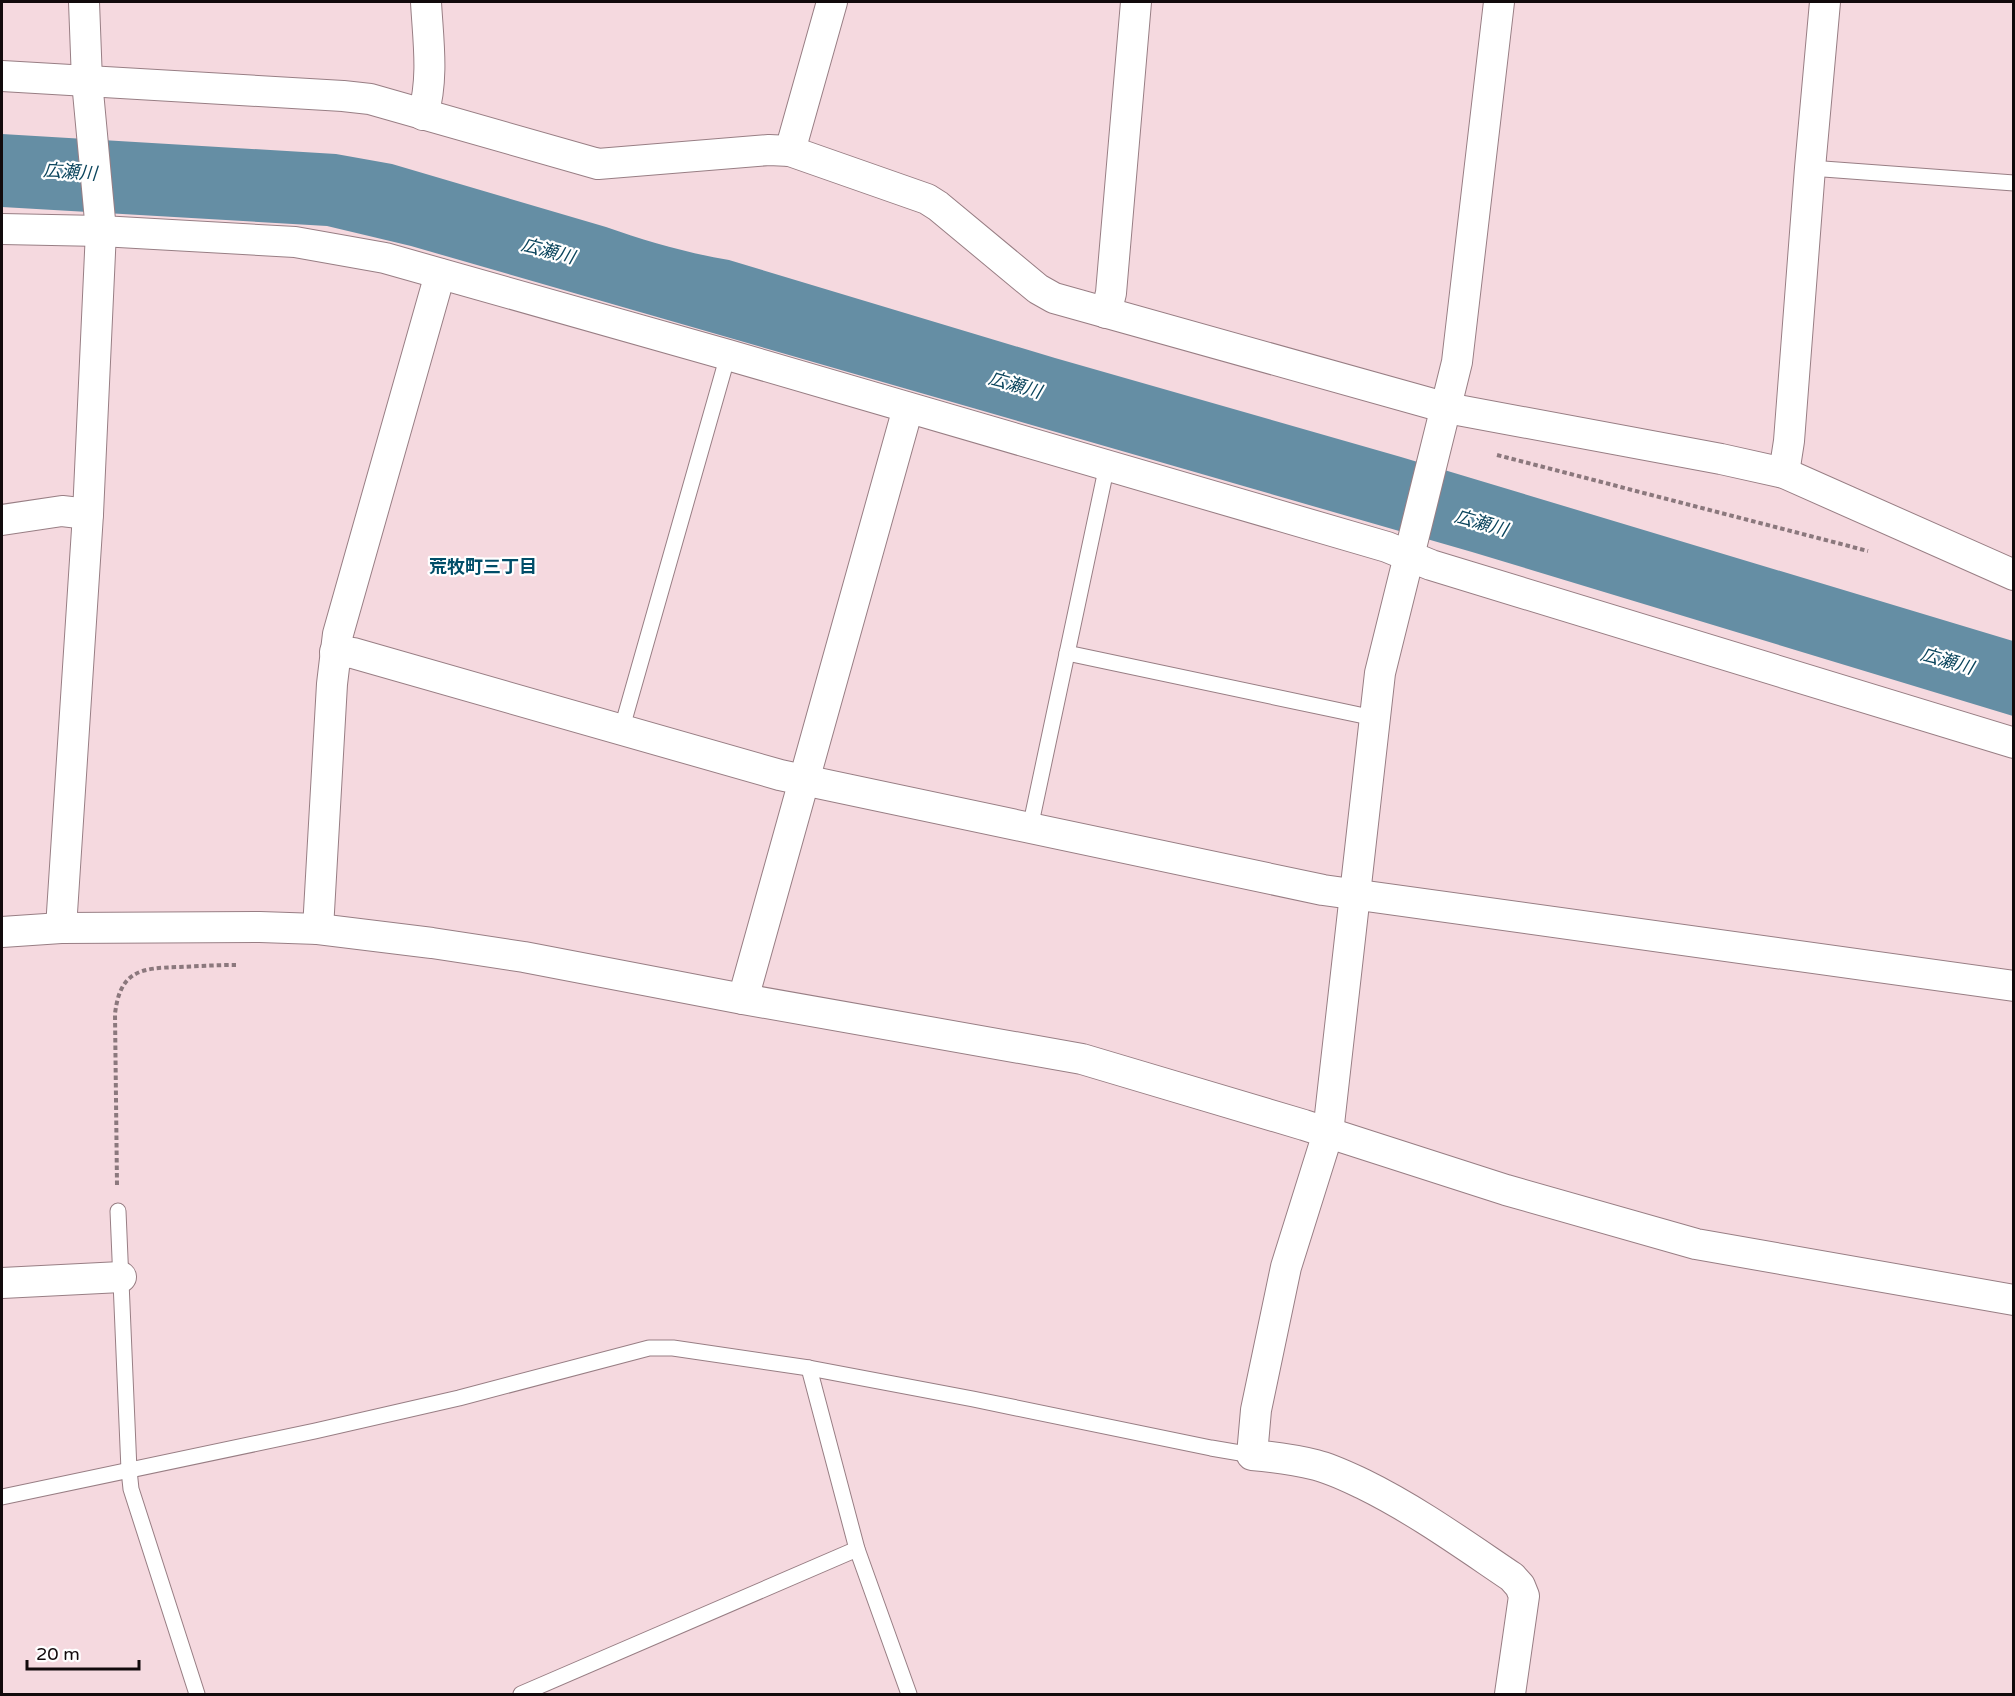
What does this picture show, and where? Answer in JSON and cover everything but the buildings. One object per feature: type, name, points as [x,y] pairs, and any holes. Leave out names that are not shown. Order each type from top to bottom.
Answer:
[{"type":"street","points":[[61,928],[88,514],[101,231],[87,81],[84,2]]},
{"type":"street","points":[[423,115],[428,98],[429,80],[426,2]]},
{"type":"street","points":[[790,151],[832,2]]},
{"type":"street","points":[[1106,313],[1111,293],[1136,2]]},
{"type":"street","points":[[1499,2],[1457,362],[1380,673],[1328,1133],[1286,1267],[1256,1410],[1252,1455],[1287,1459],[1318,1466],[1352,1479],[1425,1518],[1512,1577],[1520,1586],[1524,1596],[1510,1695]]},
{"type":"street","points":[[1784,473],[1789,441],[1810,168],[1826,2]]},
{"type":"street","points":[[2,76],[370,99],[598,164],[769,150],[790,151],[927,199],[1043,292],[1054,297],[1447,408],[1721,459],[1784,473],[2013,575]]},
{"type":"street","points":[[2,229],[101,231],[296,242],[385,258],[728,355],[1387,547],[1411,550],[1431,565],[2013,743]]},
{"type":"street","points":[[318,929],[335,652],[440,274]]},
{"type":"street","points":[[743,999],[908,408]]},
{"type":"street","points":[[2,520],[62,511],[88,514]]},
{"type":"street","points":[[335,652],[353,653],[621,731],[803,780],[1323,890],[2013,986]]},
{"type":"street","points":[[2,932],[61,928],[318,929],[525,957],[743,999],[1082,1059],[1328,1133],[1506,1190],[1696,1244],[2013,1300]]},
{"type":"street","points":[[2,1283],[121,1277]]},
{"type":"lane","points":[[1810,168],[2013,183]]},
{"type":"lane","points":[[621,731],[728,355]]},
{"type":"lane","points":[[1030,828],[1107,465]]},
{"type":"lane","points":[[1067,653],[1374,718]]},
{"type":"lane","points":[[118,1211],[129,1470],[132,1489],[197,1695]]},
{"type":"lane","points":[[2,1497],[459,1398],[650,1348],[673,1348],[809,1368],[1252,1455]]},
{"type":"lane","points":[[809,1368],[857,1549],[909,1695]]},
{"type":"lane","points":[[521,1695],[857,1549]]},
{"type":"path","points":[[1497,455],[1878,553]]},
{"type":"path","points":[[118,1211],[115,1014],[117,999],[129,978],[149,968],[237,964]]},
{"type":"water","name":"広瀬川","points":[[2,134],[336,154],[392,164],[667,246],[729,260],[1055,358],[1401,457],[2013,641],[2013,716],[1472,552],[411,246],[327,226],[2,207]]},
{"type":"district","name":"荒牧町三丁目","points":[[483,567]]}]
